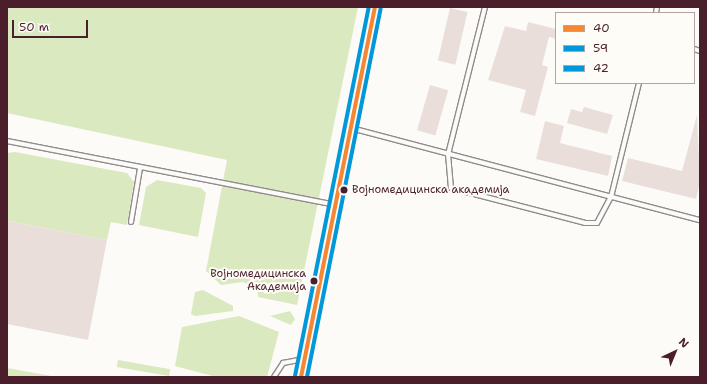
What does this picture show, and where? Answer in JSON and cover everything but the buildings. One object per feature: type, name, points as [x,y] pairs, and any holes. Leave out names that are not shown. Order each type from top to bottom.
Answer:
[{"type":"main road","points":[[301,377],[375,7]]},
{"type":"lane","points":[[485,7],[448,154],[451,188],[585,223],[597,223],[611,197],[639,84]]},
{"type":"lane","points":[[351,128],[700,220]]},
{"type":"lane","points":[[7,141],[336,205]]},
{"type":"lane","points":[[131,222],[140,168]]},
{"type":"lane","points":[[274,377],[283,363],[305,359]]},
{"type":"green space","points":[[7,7],[358,7],[297,305],[258,297],[258,288],[243,282],[221,285],[206,271],[227,160],[7,113]]},
{"type":"green space","points":[[15,152],[127,173],[134,182],[127,225],[111,222],[107,240],[7,221],[7,153]]},
{"type":"green space","points":[[157,180],[201,188],[206,193],[198,237],[139,225],[146,187]]},
{"type":"green space","points":[[203,290],[233,306],[233,311],[195,316],[191,314],[195,292]]},
{"type":"green space","points":[[290,311],[295,319],[291,325],[270,316]]},
{"type":"green space","points":[[239,316],[279,332],[267,377],[216,377],[175,366],[182,327]]},
{"type":"green space","points":[[118,360],[170,369],[169,376],[117,367]]},
{"type":"green space","points":[[7,368],[57,377],[7,377]]},
{"type":"transit line","name":"42","points":[[295,376],[369,7]]},
{"type":"transit line","name":"40","points":[[301,377],[375,7]]},
{"type":"transit line","name":"59","points":[[307,377],[381,8]]},
{"type":"place","name":"Војномедицинска академија","points":[[344,190]]},
{"type":"place","name":"Војномедицинска Академија","points":[[314,281]]}]
